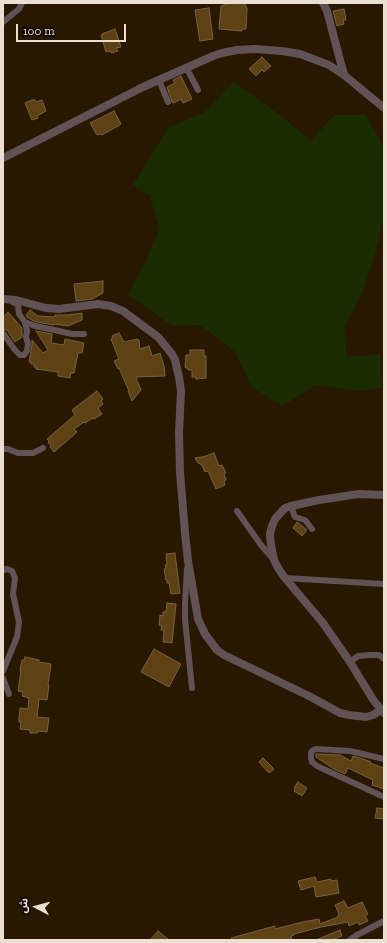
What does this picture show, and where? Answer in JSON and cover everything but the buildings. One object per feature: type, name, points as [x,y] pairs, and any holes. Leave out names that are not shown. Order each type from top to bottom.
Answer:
[{"type":"street","points":[[3,22],[19,9],[22,3]]},
{"type":"street","points":[[323,3],[327,12],[344,75]]},
{"type":"street","points":[[3,158],[112,102],[186,67],[222,53],[237,50],[282,50],[300,54],[329,65],[344,75],[384,108]]},
{"type":"street","points":[[186,67],[198,90]]},
{"type":"street","points":[[158,80],[168,102]]},
{"type":"street","points":[[3,333],[15,350],[20,355],[24,355],[27,351],[28,344],[25,322],[19,314],[18,305],[5,299]]},
{"type":"street","points":[[5,299],[16,300],[46,308],[59,309],[98,304],[111,306],[123,311],[158,337],[172,354],[177,366],[181,391],[179,433],[180,472],[188,562],[198,619],[205,634],[217,650],[224,655],[309,696],[340,713],[366,717],[383,712],[374,701],[350,662],[323,623],[285,578],[274,560],[237,512]]},
{"type":"street","points":[[25,322],[72,334],[84,334]]},
{"type":"street","points":[[3,449],[33,453],[43,448]]},
{"type":"street","points":[[274,560],[270,534],[275,519],[285,508],[319,500],[359,494],[384,495]]},
{"type":"street","points":[[291,506],[295,517],[305,520],[312,529]]},
{"type":"street","points":[[188,562],[185,595],[185,619],[192,688]]},
{"type":"street","points":[[3,570],[7,569],[12,571],[15,578],[12,594],[19,622],[17,637],[3,671]]},
{"type":"street","points":[[285,578],[384,584]]},
{"type":"street","points":[[350,662],[358,656],[379,655],[384,659]]},
{"type":"street","points":[[3,678],[9,694]]},
{"type":"street","points":[[384,759],[350,752],[313,750],[311,753],[312,762],[317,766],[384,797]]},
{"type":"street","points":[[350,940],[384,921]]},
{"type":"green space","points":[[234,82],[280,115],[311,141],[334,115],[366,115],[383,147],[383,221],[375,255],[361,296],[344,327],[347,357],[380,354],[382,388],[356,391],[316,385],[282,406],[253,388],[234,351],[200,325],[172,326],[128,294],[145,263],[159,230],[150,196],[133,185],[168,128],[205,112]]}]
